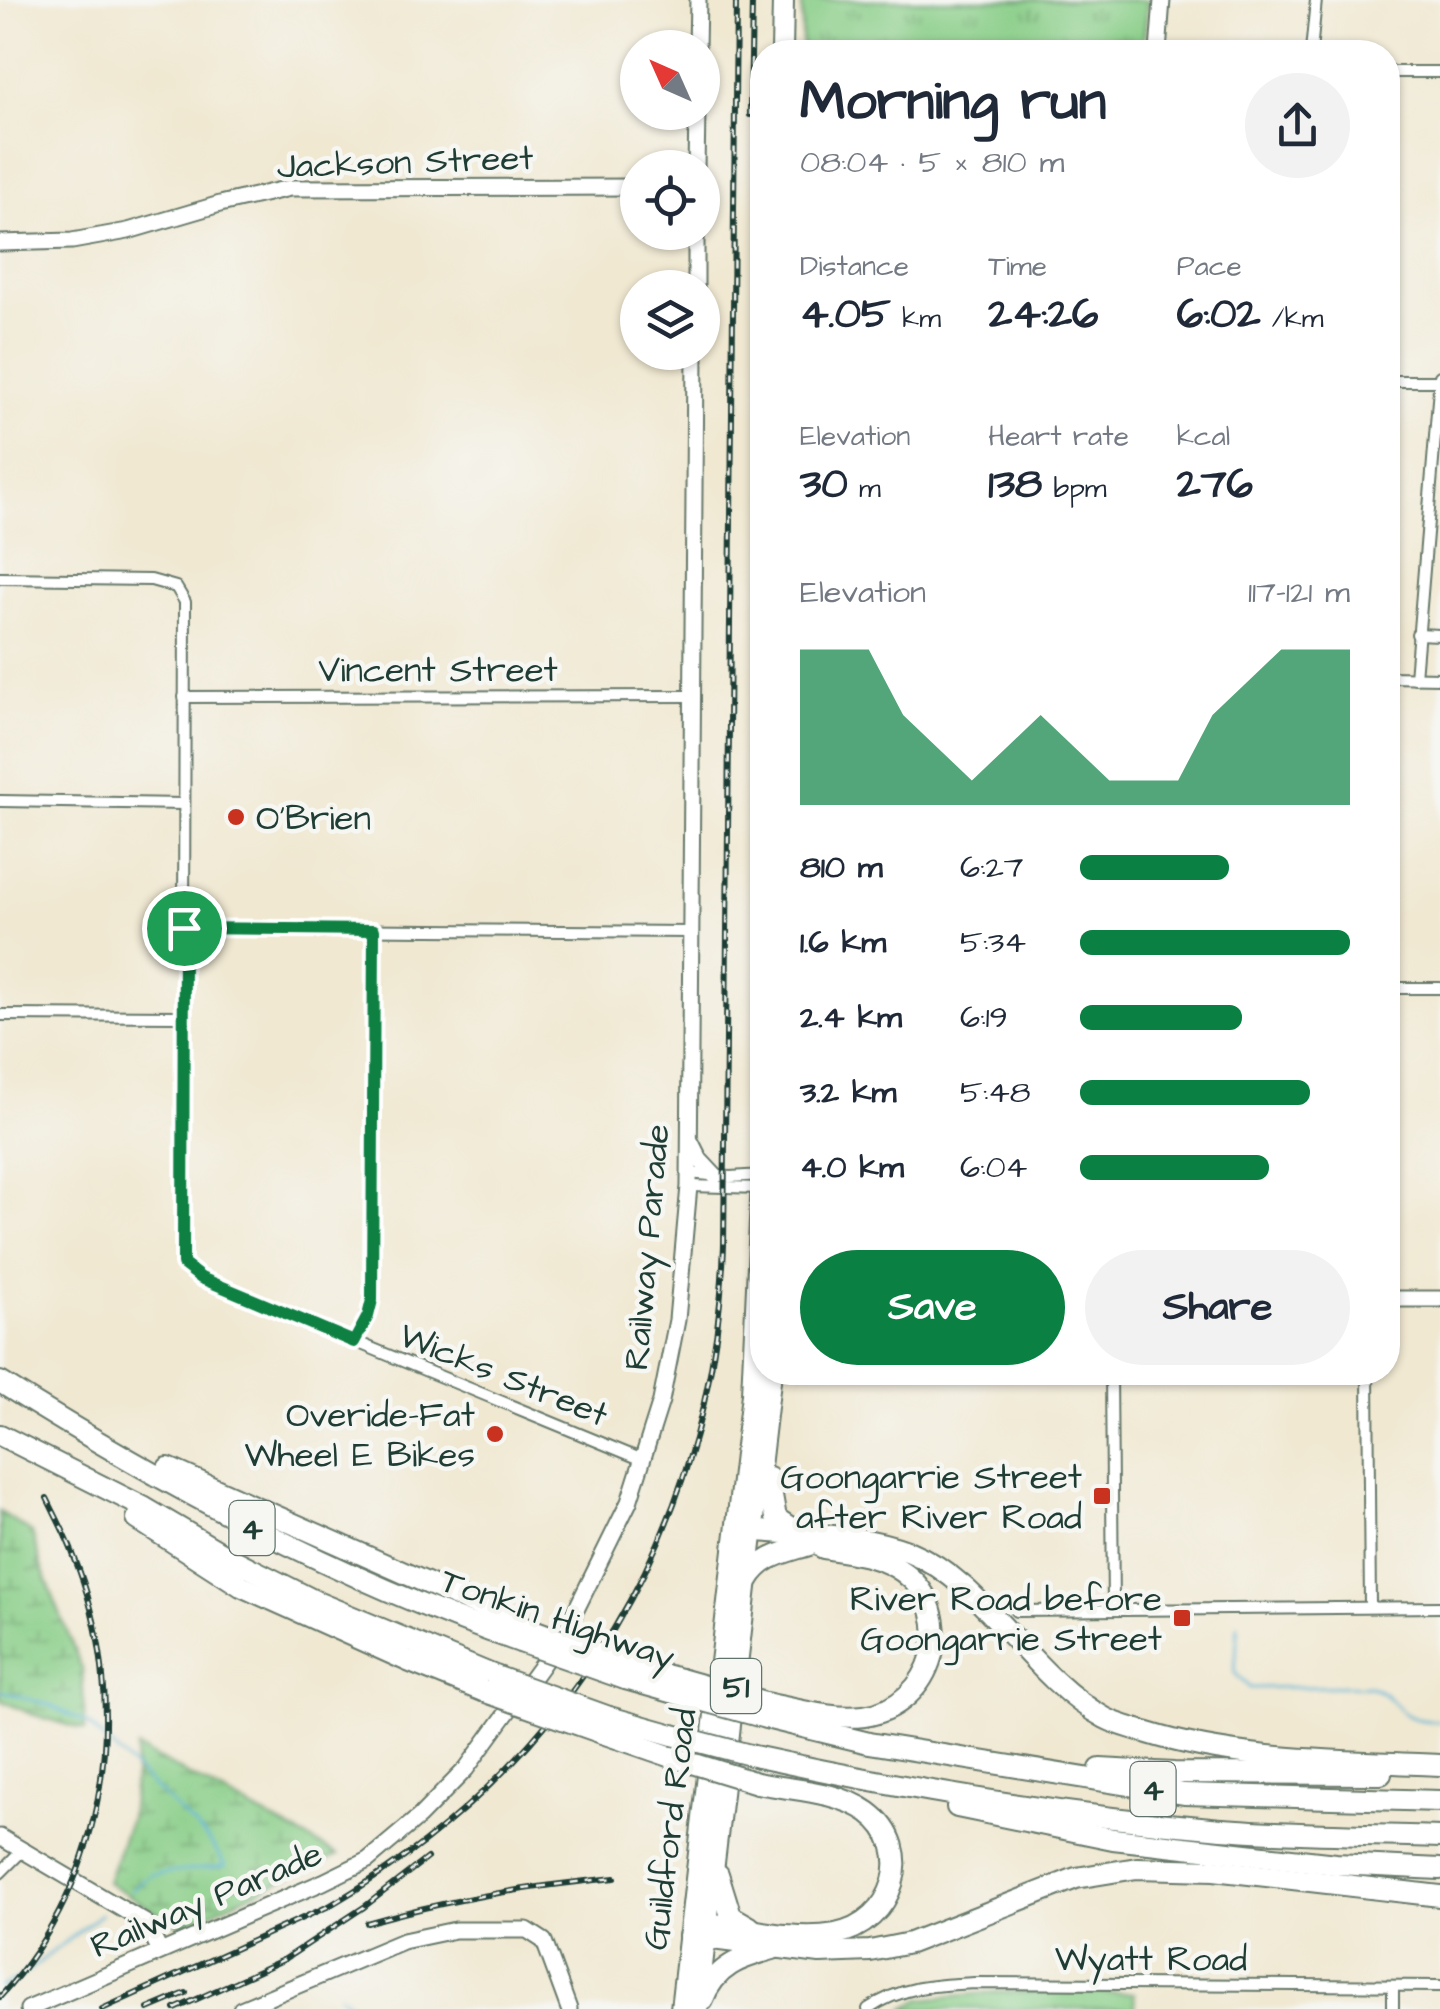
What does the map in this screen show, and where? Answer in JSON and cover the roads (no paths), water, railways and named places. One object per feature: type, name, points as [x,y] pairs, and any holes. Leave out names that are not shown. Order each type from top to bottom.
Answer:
[{"type":"highway","points":[[782,0],[782,40]]},
{"type":"highway","name":"Tonkin Highway","points":[[0,1382],[237,1520],[437,1613],[524,1635],[629,1673],[869,1743],[1184,1794],[1440,1800]]},
{"type":"highway","name":"Guildford Road","points":[[698,2009],[698,1929],[745,1535],[754,1385]]},
{"type":"highway","name":"Guildford Road","points":[[681,2009],[716,1867],[748,1581],[745,1535],[765,1442],[770,1385]]},
{"type":"highway","name":"Tonkin Highway","points":[[0,1435],[319,1603],[489,1683],[606,1724],[673,1735],[825,1771],[1070,1812],[1213,1829],[1440,1837]]},
{"type":"highway","points":[[765,1442],[776,1518],[806,1540],[889,1563],[906,1574],[932,1610],[936,1640],[934,1657],[904,1700],[865,1716],[766,1710]]},
{"type":"highway","points":[[745,1535],[888,1545],[912,1553],[942,1570],[970,1593],[1049,1678],[1108,1720],[1185,1744],[1244,1754],[1440,1765]]},
{"type":"highway","points":[[748,1581],[756,1566],[806,1540]]},
{"type":"highway","points":[[606,1724],[672,1757],[757,1783],[836,1798],[865,1810],[892,1843],[896,1865],[886,1900],[858,1926],[834,1934],[698,1929]]},
{"type":"highway","points":[[983,1762],[1174,1773],[1440,1773]]},
{"type":"highway","name":"Tonkin Highway","points":[[825,1771],[867,1790],[1113,1839],[1302,1861],[1440,1870]]},
{"type":"highway","points":[[716,1867],[732,1916],[757,1930]]},
{"type":"highway","points":[[698,1929],[820,1953],[910,1943],[1053,1886],[1137,1868],[1214,1870],[1440,1896]]},
{"type":"highway","points":[[698,2009],[710,1983],[724,1968],[746,1956],[784,1946]]},
{"type":"street","points":[[697,30],[698,0]]},
{"type":"street","points":[[1159,40],[1162,0]]},
{"type":"street","points":[[1312,40],[1316,0]]},
{"type":"street","points":[[1400,72],[1440,72]]},
{"type":"street","name":"Jackson Street","points":[[0,243],[72,241],[128,231],[290,188],[620,187]]},
{"type":"street","name":"Railway Parade","points":[[28,2009],[368,1860],[466,1769],[568,1626],[629,1502],[661,1401],[677,1320],[689,1180],[695,370]]},
{"type":"street","points":[[1400,381],[1440,379],[1434,507],[1414,678]]},
{"type":"street","name":"Wicks Street","points":[[0,578],[151,580],[176,587],[185,602],[183,1264],[201,1278],[643,1460]]},
{"type":"street","points":[[1417,634],[1440,635]]},
{"type":"street","points":[[1400,677],[1440,678]]},
{"type":"street","name":"Vincent Street","points":[[184,697],[691,696]]},
{"type":"street","points":[[0,801],[184,804]]},
{"type":"street","points":[[184,928],[690,932]]},
{"type":"street","points":[[354,1342],[372,1300],[374,930]]},
{"type":"street","points":[[1400,988],[1440,988]]},
{"type":"street","points":[[0,1015],[182,1016]]},
{"type":"street","points":[[689,1138],[700,1160],[715,1176]]},
{"type":"street","points":[[689,1180],[750,1177]]},
{"type":"street","points":[[689,1180],[750,1187]]},
{"type":"street","points":[[1400,1299],[1440,1298]]},
{"type":"street","points":[[1112,1385],[1113,1608]]},
{"type":"street","points":[[1368,1385],[1370,1607]]},
{"type":"street","points":[[1016,1612],[1440,1607]]},
{"type":"street","points":[[0,1837],[146,1923],[160,1951]]},
{"type":"street","points":[[0,1873],[23,1850]]},
{"type":"street","points":[[240,2009],[404,1941],[455,1930],[528,1930],[544,1941],[569,2009]]},
{"type":"street","name":"Wyatt Road","points":[[868,2009],[890,1994],[916,1986],[974,1983],[1440,1986]]},
{"type":"street","points":[[1393,1986],[1393,2009]]},
{"type":"waterway","points":[[1238,1625],[1235,1673],[1250,1688],[1368,1686],[1387,1696],[1412,1718],[1440,1721]]},
{"type":"waterway","points":[[2,1691],[49,1705],[87,1723],[208,1839],[226,1866]]},
{"type":"waterway","points":[[131,1891],[151,1875],[223,1866]]},
{"type":"waterway","points":[[0,1987],[19,1978],[101,1914]]},
{"type":"waterway","points":[[339,1994],[354,2009]]},
{"type":"railway","points":[[102,2009],[329,1906],[416,1848],[492,1782],[559,1709],[614,1628],[659,1541],[692,1447],[714,1349],[724,1245],[736,0]]},
{"type":"railway","points":[[751,40],[752,0]]},
{"type":"railway","points":[[0,1997],[37,1950],[66,1898],[87,1844],[100,1786],[105,1728],[102,1669],[92,1611],[70,1547],[47,1498]]},
{"type":"railway","points":[[175,2009],[285,1959],[364,1907],[427,1858]]},
{"type":"railway","points":[[367,1923],[490,1894],[615,1878]]},
{"type":"railway","points":[[148,2009],[186,1993]]},
{"type":"place","name":"O’Brien","points":[[236,817]]},
{"type":"place","name":"Overide-Fat Wheel E Bikes","points":[[495,1434]]},
{"type":"place","name":"Goongarrie Street after River Road","points":[[1102,1496]]},
{"type":"place","name":"River Road before Goongarrie Street","points":[[1182,1618]]}]
